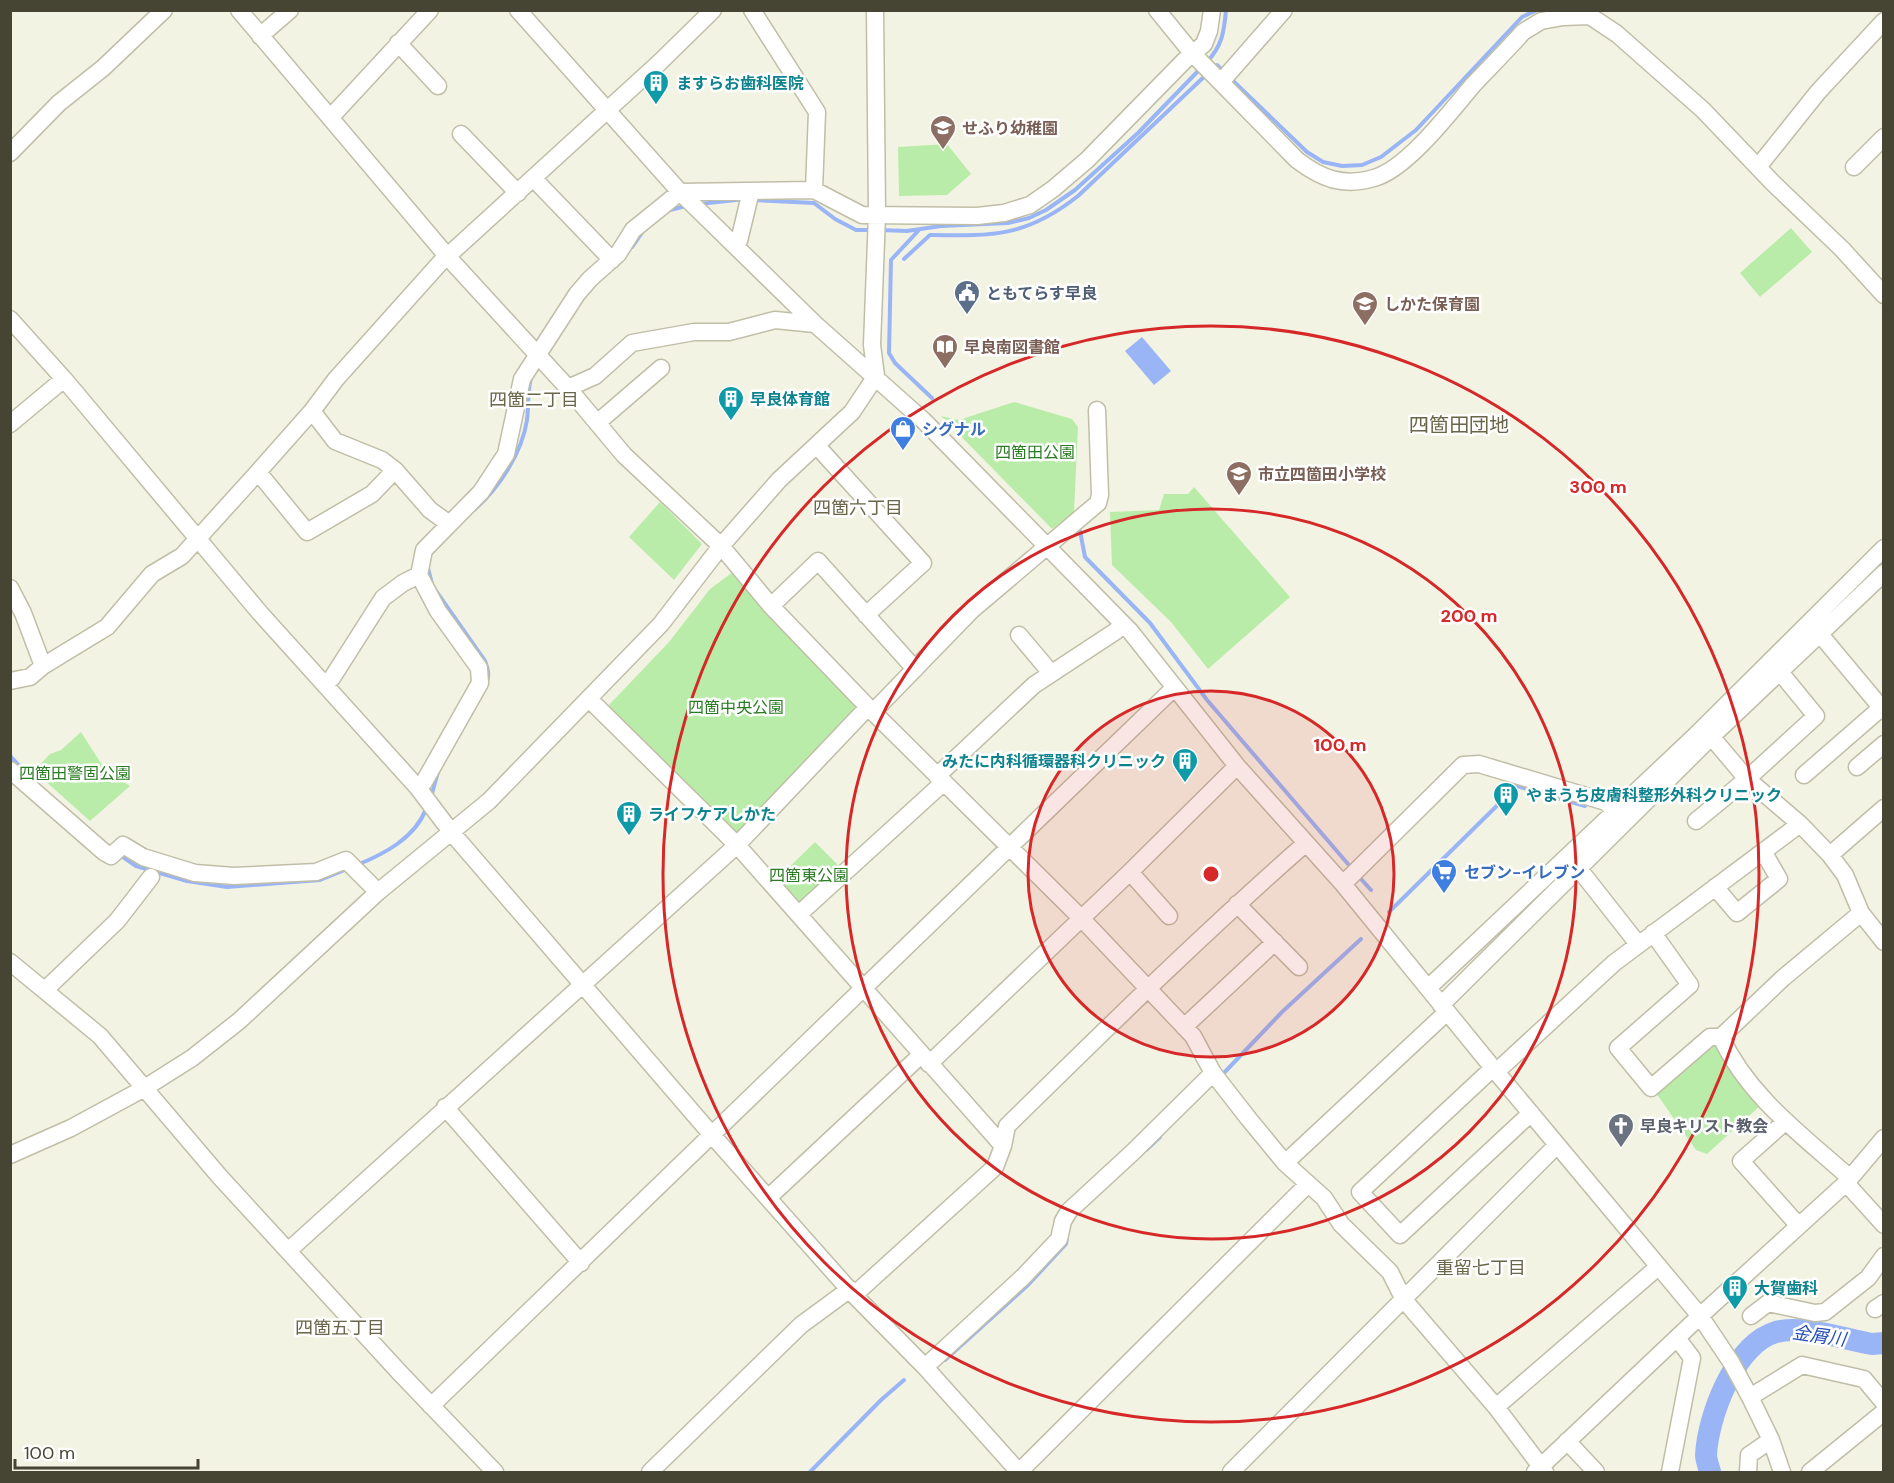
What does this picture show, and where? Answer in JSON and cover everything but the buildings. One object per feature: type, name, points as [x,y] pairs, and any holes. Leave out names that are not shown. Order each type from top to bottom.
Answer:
[{"type":"street","points":[[10,153],[59,103],[103,68],[164,10]]},
{"type":"street","points":[[238,10],[447,256],[544,361],[624,455],[721,546],[771,606],[940,779],[1081,918],[1193,1036],[1213,1073],[1285,1162],[1324,1198],[1341,1224],[1390,1272],[1404,1300],[1496,1407],[1540,1471],[1567,1441],[1848,1180],[1884,1138]]},
{"type":"street","points":[[260,36],[291,10]]},
{"type":"street","points":[[330,118],[430,10]]},
{"type":"street","points":[[518,10],[682,194],[815,324],[876,376],[922,420],[1151,656],[1237,766],[1343,884],[1700,1316],[1731,1362],[1750,1397],[1771,1440],[1782,1473]]},
{"type":"street","points":[[752,10],[817,112],[814,190]]},
{"type":"street","points":[[10,1155],[71,1128],[143,1089],[192,1058],[239,1022],[378,892],[489,801],[662,624],[721,546],[779,480],[852,412],[876,376],[872,345],[876,242],[875,10]]},
{"type":"street","points":[[1157,10],[1195,56],[1222,75],[1297,160],[1315,174],[1336,181],[1376,178],[1396,166],[1422,143],[1523,32],[1541,21],[1589,13],[1617,34],[1696,104],[1882,290]]},
{"type":"street","points":[[421,792],[424,782],[480,683],[479,668],[438,611],[418,576],[424,550],[448,523],[481,492],[506,454],[522,379],[544,361],[577,294],[618,254],[633,230],[682,194],[750,197],[814,190],[862,215],[876,219],[977,216],[1004,213],[1030,205],[1087,160],[1195,56],[1204,44],[1209,31],[1212,10]]},
{"type":"street","points":[[1222,75],[1284,10]]},
{"type":"street","points":[[10,681],[30,677],[43,666],[108,627],[152,574],[182,556],[447,256],[607,110],[706,13]]},
{"type":"street","points":[[1758,167],[1818,92],[1884,21]]},
{"type":"street","points":[[398,43],[438,87]]},
{"type":"street","points":[[461,134],[518,193]]},
{"type":"street","points":[[1854,167],[1884,137]]},
{"type":"street","points":[[533,178],[612,260]]},
{"type":"street","points":[[734,246],[739,241],[750,197]]},
{"type":"street","points":[[10,319],[64,379],[260,613],[421,792],[452,833],[712,1135],[852,1292],[925,1367],[1019,1473],[1308,1184]]},
{"type":"street","points":[[568,388],[595,376],[632,343],[694,332],[729,332],[774,321],[815,324]]},
{"type":"street","points":[[597,423],[661,368]]},
{"type":"street","points":[[10,424],[64,379]]},
{"type":"street","points":[[288,1251],[737,845],[972,610],[1098,503],[1100,495],[1097,410]]},
{"type":"street","points":[[312,411],[335,441],[382,460],[395,470],[430,510],[448,523]]},
{"type":"street","points":[[817,446],[923,563],[866,615]]},
{"type":"street","points":[[258,472],[307,532],[372,494],[395,470]]},
{"type":"street","points":[[1428,988],[1574,862],[1880,558]]},
{"type":"street","points":[[771,606],[818,561],[915,669]]},
{"type":"street","points":[[1285,1162],[1444,1008],[1574,862],[1616,811],[1780,672],[1884,573]]},
{"type":"street","points":[[325,683],[332,678],[383,598],[403,583],[418,576]]},
{"type":"street","points":[[10,588],[23,613],[43,666]]},
{"type":"street","points":[[799,914],[1034,685],[1116,631],[1122,624]]},
{"type":"street","points":[[1804,775],[1882,709],[1819,633]]},
{"type":"street","points":[[1019,635],[1051,673]]},
{"type":"street","points":[[1696,821],[1747,779],[1816,716],[1780,672]]},
{"type":"street","points":[[431,1406],[1174,688]]},
{"type":"street","points":[[589,699],[737,845],[1003,1146]]},
{"type":"street","points":[[1707,732],[1747,779],[1800,824],[1830,855],[1845,875],[1861,913],[1884,942]]},
{"type":"street","points":[[1857,767],[1884,744]]},
{"type":"street","points":[[1343,884],[1463,765],[1479,764],[1580,794],[1606,802],[1616,811]]},
{"type":"street","points":[[769,1197],[925,1060],[1081,918],[1237,766]]},
{"type":"street","points":[[10,770],[87,837],[117,850],[195,873],[234,876],[316,872],[351,865],[378,892]]},
{"type":"street","points":[[1830,855],[1884,808]]},
{"type":"street","points":[[1531,1113],[1400,1235],[1360,1192],[1614,963],[1800,824]]},
{"type":"street","points":[[650,1473],[801,1325],[852,1292],[995,1167],[1007,1126],[1147,988],[1237,903],[1306,843]]},
{"type":"street","points":[[1715,887],[1737,913],[1779,879],[1763,851]]},
{"type":"street","points":[[1574,862],[1638,944]]},
{"type":"street","points":[[1130,872],[1169,916]]},
{"type":"street","points":[[45,990],[117,921],[151,877]]},
{"type":"street","points":[[1237,903],[1299,967]]},
{"type":"street","points":[[1653,933],[1690,985],[1618,1048],[1651,1088],[1710,1037],[1720,1036],[1861,913]]},
{"type":"street","points":[[1184,1027],[1275,942]]},
{"type":"street","points":[[10,962],[100,1036],[143,1089],[288,1251],[495,1473]]},
{"type":"street","points":[[1720,1036],[1728,1053],[1760,1097],[1848,1180],[1884,1225]]},
{"type":"street","points":[[925,1367],[1023,1277],[1059,1239],[1063,1221],[1069,1211],[1213,1073]]},
{"type":"street","points":[[445,1107],[581,1263]]},
{"type":"street","points":[[1786,1121],[1741,1161],[1799,1226]]},
{"type":"street","points":[[1235,1471],[1557,1145]]},
{"type":"street","points":[[1751,1316],[1768,1303],[1815,1313],[1825,1312],[1868,1278],[1884,1256]]},
{"type":"street","points":[[1496,1407],[1658,1267]]},
{"type":"street","points":[[1670,1473],[1692,1358],[1677,1338]]},
{"type":"street","points":[[1750,1397],[1802,1365],[1864,1379],[1884,1403]]},
{"type":"street","points":[[1810,1473],[1884,1412]]},
{"type":"street","points":[[1748,1473],[1749,1455],[1771,1440]]},
{"type":"street","points":[[1567,1441],[1596,1473]]},
{"type":"green space","points":[[947,144],[971,174],[947,195],[899,196],[898,147]]},
{"type":"green space","points":[[1791,228],[1812,252],[1760,297],[1740,273]]},
{"type":"green space","name":"四箇田公園","points":[[1014,402],[1072,419],[1078,427],[1074,513],[1052,529],[941,416],[959,420]]},
{"type":"green space","points":[[1194,487],[1290,597],[1208,669],[1171,622],[1112,565],[1110,512],[1159,510],[1164,494],[1188,494]]},
{"type":"green space","points":[[660,502],[702,544],[674,580],[629,537]]},
{"type":"green space","name":"四箇中央公園","points":[[733,572],[860,707],[739,838],[608,706],[669,642],[710,589]]},
{"type":"green space","name":"四箇田警固公園","points":[[81,732],[104,768],[130,786],[90,821],[34,771],[50,754],[61,750]]},
{"type":"green space","name":"四箇東公園","points":[[815,842],[843,870],[801,910],[775,881]]},
{"type":"green space","points":[[1713,1043],[1720,1047],[1761,1105],[1707,1154],[1696,1150],[1656,1093]]},
{"type":"water","points":[[1142,337],[1171,371],[1154,385],[1125,351]]},
{"type":"waterway","points":[[1206,63],[1216,51],[1221,39],[1226,10]]},
{"type":"waterway","points":[[1230,78],[1307,152],[1323,162],[1342,166],[1362,165],[1381,157],[1416,130],[1522,17],[1537,10]]},
{"type":"waterway","points":[[1213,69],[1217,65],[1225,73]]},
{"type":"waterway","points":[[880,230],[907,231],[941,226],[1008,223],[1029,218],[1046,210],[1075,190],[1138,133],[1201,68]]},
{"type":"waterway","points":[[904,259],[930,235],[991,234],[1025,227],[1042,220],[1078,196],[1207,74]]},
{"type":"waterway","points":[[699,204],[745,199]]},
{"type":"waterway","points":[[753,200],[814,203],[835,219],[856,230],[872,230]]},
{"type":"waterway","points":[[670,210],[686,206]]},
{"type":"waterway","points":[[919,230],[891,260],[889,353],[895,363],[932,398]]},
{"type":"waterway","points":[[632,247],[643,231]]},
{"type":"waterway","points":[[474,510],[500,481],[515,457],[527,420],[531,378]]},
{"type":"waterway","points":[[1080,531],[1085,557],[1150,623],[1207,700],[1348,864]]},
{"type":"waterway","points":[[428,568],[432,584]]},
{"type":"waterway","points":[[436,591],[485,661],[488,672],[486,684]]},
{"type":"waterway","points":[[10,756],[31,778]]},
{"type":"waterway","points":[[431,797],[438,772]]},
{"type":"waterway","points":[[1389,912],[1517,786],[1585,806]]},
{"type":"waterway","points":[[357,865],[398,844],[414,828],[426,809]]},
{"type":"waterway","points":[[120,855],[136,866],[187,881],[227,887],[320,880],[347,869]]},
{"type":"waterway","points":[[1361,879],[1371,890]]},
{"type":"waterway","points":[[1222,1075],[1282,1012],[1361,939]]},
{"type":"waterway","points":[[1146,1150],[1160,1137]]},
{"type":"waterway","points":[[945,1360],[1028,1285],[1066,1244],[1067,1238]]},
{"type":"waterway","name":"金屑川","points":[[1710,1472],[1706,1455],[1718,1402],[1736,1366],[1761,1339],[1776,1332],[1798,1330],[1872,1344],[1884,1343]]},
{"type":"waterway","points":[[810,1472],[904,1380]]},
{"type":"place","name":"ますらお歯科医院","points":[[656,106]]},
{"type":"place","name":"せふり幼稚園","points":[[943,151]]},
{"type":"place","name":"ともてらす早良","points":[[967,316]]},
{"type":"place","name":"しかた保育園","points":[[1365,327]]},
{"type":"place","name":"早良南図書館","points":[[945,370]]},
{"type":"place","name":"早良体育館","points":[[731,422]]},
{"type":"place","name":"シグナル","points":[[903,452]]},
{"type":"place","name":"市立四箇田小学校","points":[[1239,497]]},
{"type":"place","name":"みたに内科循環器科クリニック","points":[[1185,784]]},
{"type":"place","name":"やまうち皮膚科整形外科クリニック","points":[[1506,818]]},
{"type":"place","name":"ライフケアしかた","points":[[629,837]]},
{"type":"place","name":"セブン-イレブン","points":[[1444,895]]},
{"type":"place","name":"早良キリスト教会","points":[[1621,1149]]},
{"type":"place","name":"大賀歯科","points":[[1735,1311]]},
{"type":"district","name":"四箇二丁目","points":[[534,400]]},
{"type":"district","name":"四箇田団地","points":[[1459,425]]},
{"type":"district","name":"四箇六丁目","points":[[858,508]]},
{"type":"district","name":"重留七丁目","points":[[1481,1268]]},
{"type":"district","name":"四箇五丁目","points":[[340,1328]]}]
